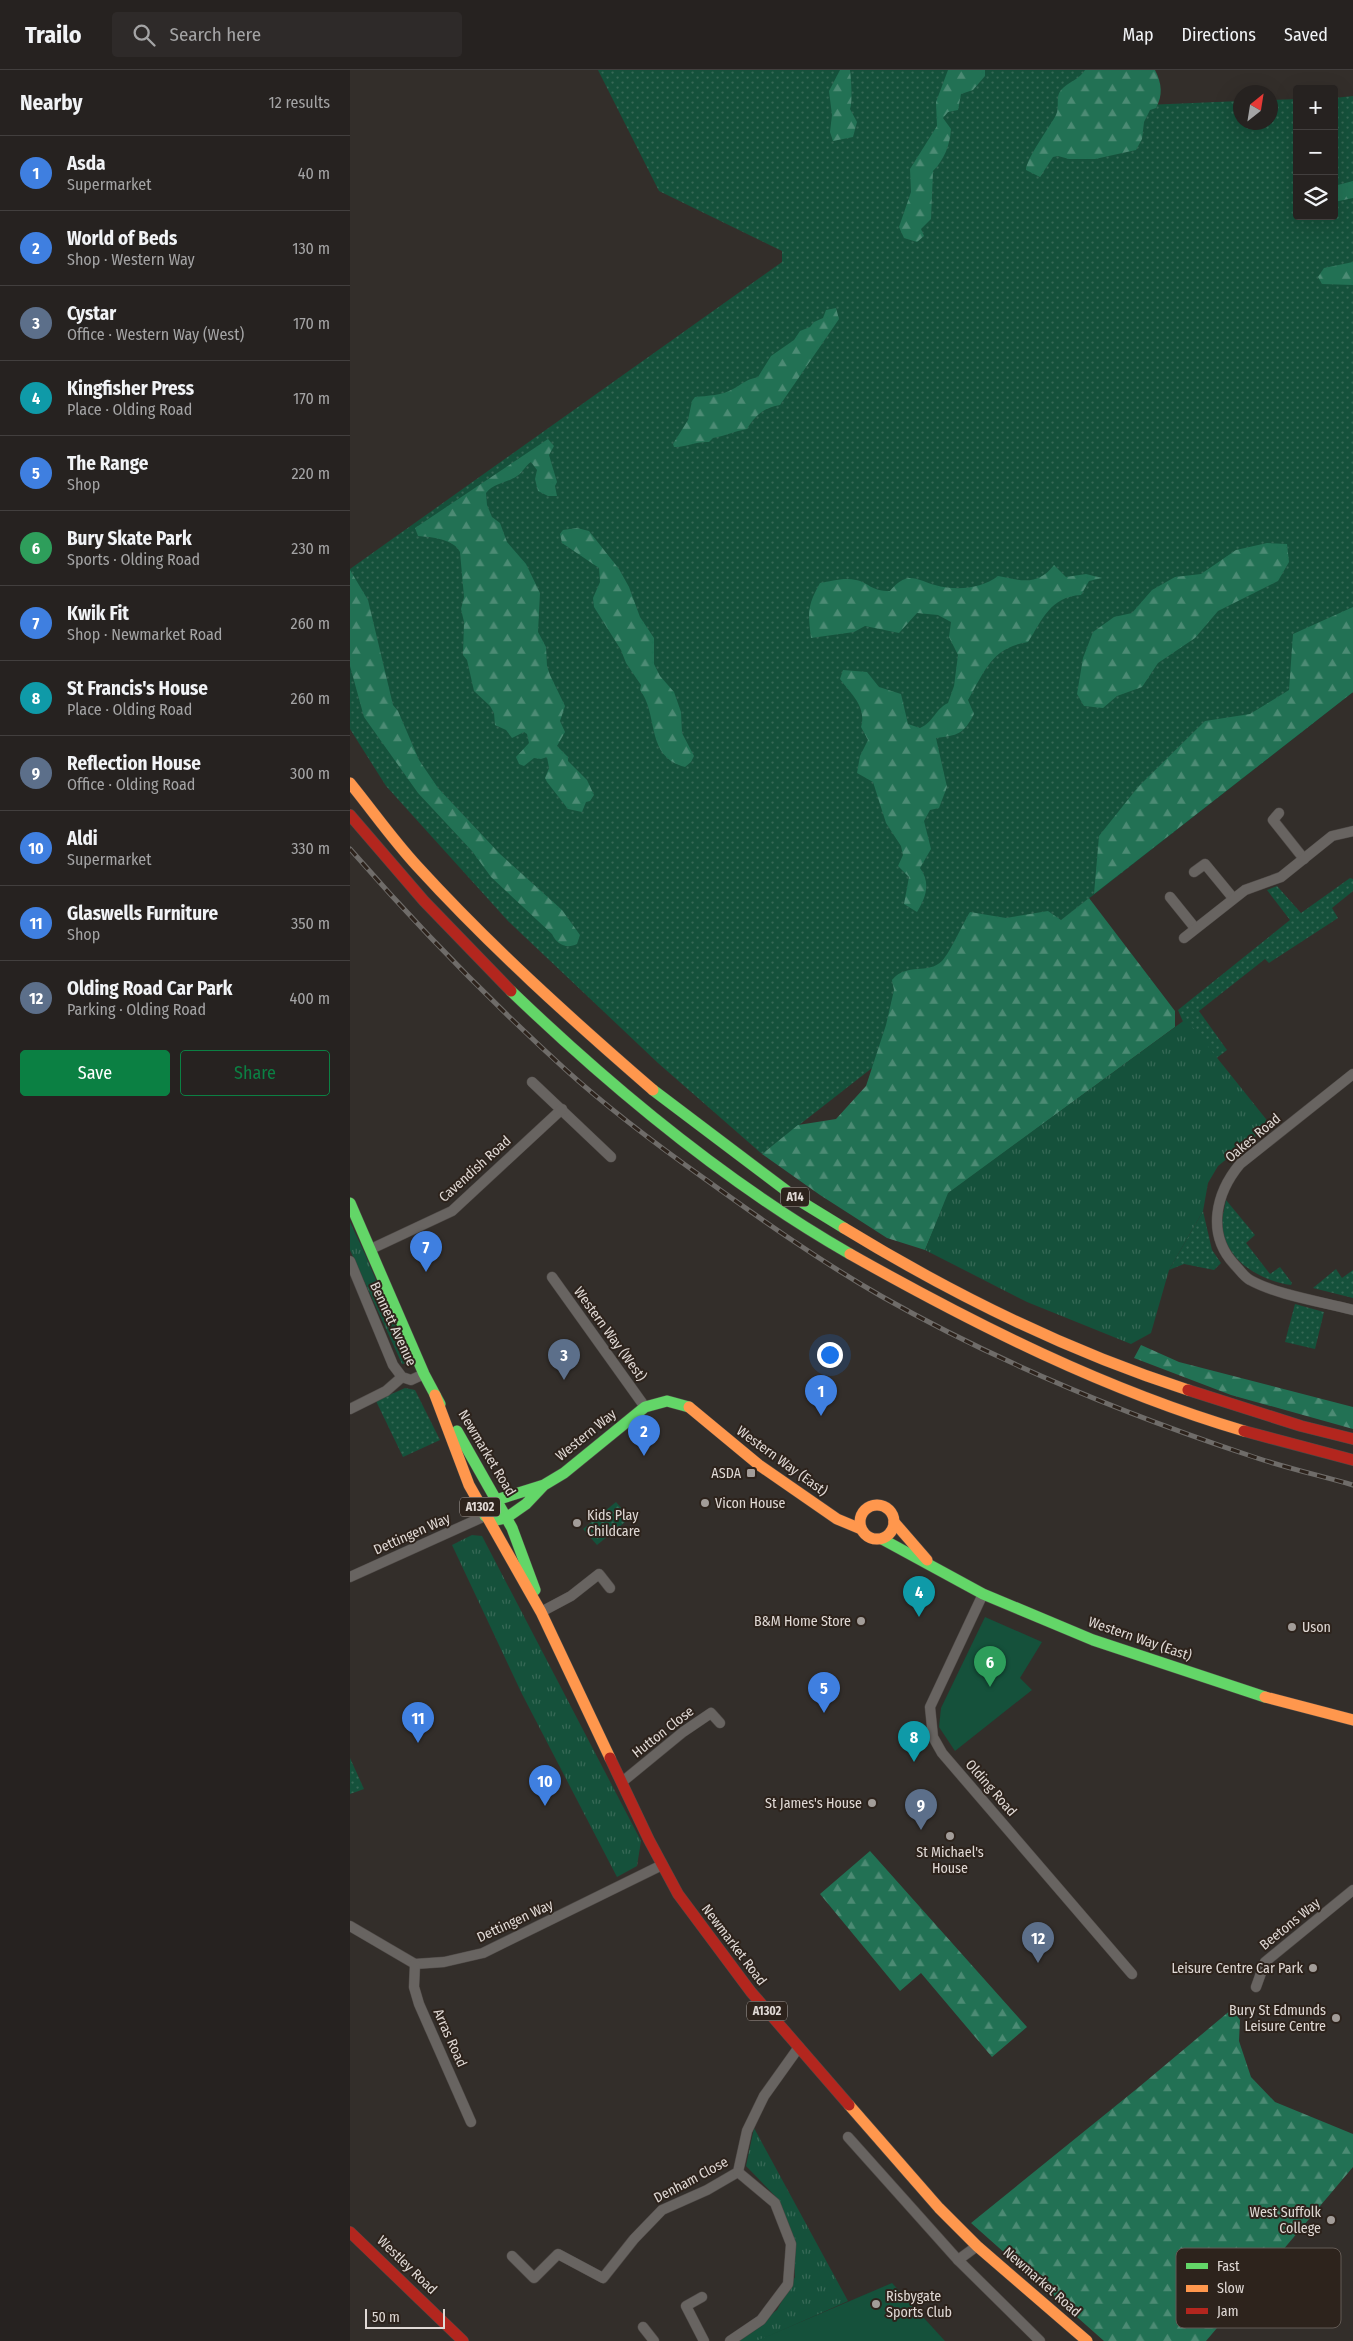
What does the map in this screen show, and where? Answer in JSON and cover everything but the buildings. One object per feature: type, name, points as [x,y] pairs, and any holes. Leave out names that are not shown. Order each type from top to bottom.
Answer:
[{"type":"main road","name":"A14","points":[[350,783],[416,865],[493,944],[574,1022],[657,1094],[800,1201],[892,1258],[984,1306],[1082,1350],[1152,1378],[1301,1426],[1353,1440]]},
{"type":"main road","name":"A14","points":[[350,815],[390,865],[477,960],[568,1046],[695,1150],[788,1216],[851,1255],[1027,1349],[1183,1412],[1304,1448],[1353,1460]]},
{"type":"main road","name":"Newmarket Road","points":[[350,1203],[424,1374],[506,1518],[530,1571],[541,1612]]},
{"type":"main road","name":"Newmarket Road","points":[[435,1395],[469,1486],[541,1612],[662,1865],[678,1894],[720,1954],[894,2158],[977,2246],[1086,2341]]},
{"type":"main road","name":"Western Way (East)","points":[[644,1407],[671,1400],[684,1404],[753,1461],[825,1510],[832,1517],[850,1527],[861,1529]]},
{"type":"main road","name":"Western Way","points":[[496,1500],[544,1485],[564,1473],[644,1407]]},
{"type":"main road","name":"Western Way","points":[[506,1518],[526,1504],[544,1485]]},
{"type":"main road","points":[[496,1500],[490,1505],[485,1516],[497,1520],[506,1518]]},
{"type":"main road","points":[[882,1506],[892,1513],[894,1522],[891,1532],[882,1539],[871,1538],[861,1529],[862,1515],[870,1507],[882,1506]]},
{"type":"main road","name":"Western Way (East)","points":[[825,1510],[862,1515]]},
{"type":"main road","name":"Western Way (East)","points":[[894,1522],[927,1562]]},
{"type":"main road","name":"Western Way (East)","points":[[882,1539],[984,1594],[1093,1640],[1259,1695],[1353,1720]]},
{"type":"main road","name":"Westley Road","points":[[350,2232],[463,2341]]},
{"type":"street","points":[[1279,813],[1273,820],[1304,859]]},
{"type":"street","points":[[1184,938],[1245,890],[1281,878],[1332,836],[1353,831]]},
{"type":"street","points":[[1194,872],[1205,864],[1233,898]]},
{"type":"street","points":[[1170,897],[1196,928]]},
{"type":"street","name":"Oakes Road","points":[[1353,1074],[1240,1164],[1230,1175],[1220,1194],[1216,1215],[1219,1236],[1227,1255],[1248,1280],[1270,1288],[1353,1310]]},
{"type":"street","points":[[532,1082],[611,1157]]},
{"type":"street","name":"Cavendish Road","points":[[371,1249],[452,1211],[562,1109]]},
{"type":"street","name":"Bennett Avenue","points":[[350,1261],[393,1364],[402,1377],[411,1380],[424,1374]]},
{"type":"street","name":"Western Way (West)","points":[[552,1277],[644,1407]]},
{"type":"street","points":[[350,1409],[386,1391],[402,1377]]},
{"type":"street","name":"Dettingen Way","points":[[350,1577],[485,1516]]},
{"type":"street","points":[[541,1612],[571,1596],[599,1574],[610,1588]]},
{"type":"street","name":"Olding Road","points":[[984,1594],[932,1701],[930,1720],[933,1737],[942,1752],[1132,1974]]},
{"type":"street","name":"Hutton Close","points":[[622,1782],[683,1732],[711,1713],[720,1723]]},
{"type":"street","name":"Dettingen Way","points":[[414,1964],[444,1962],[483,1953],[662,1865]]},
{"type":"street","name":"Beetons Way","points":[[1256,1987],[1265,1962],[1353,1890]]},
{"type":"street","points":[[350,1926],[414,1964]]},
{"type":"street","name":"Arras Road","points":[[414,1964],[414,1987],[419,2004],[472,2122]]},
{"type":"street","name":"Denham Close","points":[[512,2256],[534,2278],[558,2254],[603,2278],[634,2239],[662,2210],[708,2190],[738,2172],[747,2131],[751,2122],[764,2096],[799,2047]]},
{"type":"street","points":[[848,2137],[958,2260],[1040,2341]]},
{"type":"street","points":[[730,2341],[761,2320],[788,2284],[791,2244],[775,2203],[738,2172]]},
{"type":"street","points":[[958,2260],[977,2246]]},
{"type":"street","points":[[702,2297],[686,2306],[704,2341]]},
{"type":"street","points":[[643,2327],[654,2341]]},
{"type":"green space","points":[[598,70],[1131,70],[1146,105],[1233,101],[1233,130],[1278,130],[1278,100],[1293,99],[1293,220],[1338,220],[1338,98],[1353,96],[1353,692],[762,1154],[658,1063],[508,921],[386,786],[350,729],[350,569],[782,262],[782,251],[659,191]]},
{"type":"green space","points":[[840,70],[850,70],[852,96],[850,109],[857,122],[853,137],[833,141],[830,132],[832,115],[829,91]]},
{"type":"green space","points":[[948,70],[985,70],[985,76],[973,90],[961,94],[958,110],[948,112],[943,118],[951,129],[949,141],[946,152],[933,171],[931,219],[921,229],[924,236],[917,242],[904,238],[899,227],[911,192],[910,169],[937,126],[936,102]]},
{"type":"green space","points":[[1085,70],[1155,70],[1160,85],[1160,99],[1156,108],[1150,110],[1144,122],[1142,139],[1136,150],[1095,159],[1053,157],[1040,177],[1026,170],[1034,151],[1056,115],[1059,93]]},
{"type":"green space","points":[[1353,181],[1353,198],[1338,201],[1338,185]]},
{"type":"green space","points":[[1353,262],[1353,285],[1322,284],[1318,277],[1324,268]]},
{"type":"green space","points":[[836,308],[839,319],[780,405],[770,407],[762,412],[747,429],[713,438],[709,442],[674,447],[673,444],[688,420],[692,401],[695,397],[725,393],[758,377],[771,356],[794,340],[800,331],[823,318],[826,310]]},
{"type":"green space","points":[[548,439],[554,446],[549,455],[557,482],[555,486],[557,496],[548,496],[538,491],[535,479],[537,470],[531,462],[517,476],[489,490],[486,493],[487,505],[492,517],[500,523],[507,542],[526,564],[540,593],[538,632],[546,647],[547,666],[550,675],[565,706],[560,721],[565,732],[557,746],[568,757],[568,761],[587,780],[594,795],[590,801],[586,802],[582,812],[568,809],[547,782],[545,778],[549,768],[547,757],[541,759],[534,758],[524,766],[519,764],[516,757],[529,743],[527,734],[524,732],[512,738],[506,730],[495,725],[494,713],[490,706],[474,691],[467,660],[463,655],[464,622],[461,609],[464,597],[460,552],[448,541],[418,536],[415,528]]},
{"type":"green space","points":[[577,528],[589,531],[619,569],[629,587],[640,617],[654,638],[654,664],[660,676],[674,692],[681,712],[682,733],[694,756],[685,767],[672,762],[658,745],[646,700],[640,690],[641,685],[594,607],[593,598],[600,582],[599,568],[562,543],[560,534],[563,530]]},
{"type":"green space","points":[[1267,543],[1287,544],[1289,562],[1278,581],[1218,611],[1195,638],[1158,663],[1142,687],[1117,696],[1103,708],[1084,706],[1077,694],[1083,658],[1093,632],[1114,617],[1132,613],[1152,590],[1175,577],[1201,574],[1236,550]]},
{"type":"green space","points":[[1054,565],[1066,577],[1086,574],[1102,578],[1089,581],[1081,595],[1062,600],[1048,611],[1028,642],[1015,645],[997,655],[990,662],[968,700],[974,714],[967,726],[955,735],[936,738],[947,787],[939,808],[930,810],[924,821],[931,849],[920,868],[925,879],[926,890],[917,912],[904,904],[909,877],[898,866],[903,855],[901,846],[886,823],[873,782],[857,773],[860,756],[868,740],[861,727],[862,713],[860,707],[840,679],[843,670],[867,672],[879,687],[901,694],[908,724],[920,728],[928,723],[948,703],[954,686],[958,655],[949,637],[951,622],[938,615],[917,613],[899,633],[865,626],[854,632],[811,638],[809,616],[813,598],[820,583],[838,580],[856,580],[883,591],[890,591],[898,583],[908,578],[918,579],[943,587],[968,588],[984,584],[998,576],[1021,580],[1035,579],[1048,572]]},
{"type":"green space","points":[[350,570],[368,600],[393,705],[398,711],[419,760],[438,788],[500,854],[562,910],[580,935],[577,944],[566,946],[559,943],[552,934],[491,877],[472,851],[418,793],[364,717],[350,666]]},
{"type":"green space","points":[[1353,607],[1353,692],[1094,894],[1099,836],[1138,787],[1205,721],[1250,714],[1289,690],[1293,634]]},
{"type":"green space","points":[[1350,878],[1353,879],[1353,891],[1332,908],[1338,918],[1269,963],[1265,959],[1199,1011],[1227,1050],[1214,1060],[1184,1024],[1178,1010],[1290,920],[1267,890],[1277,886],[1301,913]]},
{"type":"green space","points":[[1089,898],[1175,1011],[1175,1027],[949,1193],[925,1250],[887,1238],[820,1195],[762,1154],[798,1125],[836,1119],[866,1086],[886,1025],[894,990],[892,980],[904,971],[930,967],[942,961],[970,912],[1006,918],[1048,911],[1061,920]]},
{"type":"green space","points":[[1186,1019],[1270,1124],[1218,1166],[1208,1183],[1203,1211],[1169,1270],[1151,1333],[1131,1344],[1027,1302],[925,1250],[948,1193]]},
{"type":"green space","points":[[1226,1200],[1255,1235],[1246,1243],[1270,1274],[1280,1267],[1292,1283],[1291,1285],[1266,1278],[1254,1272],[1235,1256],[1228,1245],[1224,1233],[1222,1220]]},
{"type":"green space","points":[[1203,1211],[1212,1250],[1221,1263],[1214,1270],[1184,1264],[1169,1270]]},
{"type":"green space","points":[[350,1222],[411,1363],[402,1364],[350,1250]]},
{"type":"green space","points":[[1336,1269],[1342,1278],[1353,1270],[1353,1298],[1313,1288]]},
{"type":"green space","points":[[1295,1304],[1324,1312],[1315,1349],[1285,1342]]},
{"type":"green space","points":[[1141,1345],[1179,1362],[1353,1407],[1353,1429],[1231,1395],[1134,1358]]},
{"type":"green space","points":[[405,1388],[415,1390],[440,1440],[403,1457],[376,1401]]},
{"type":"green space","points":[[616,1502],[630,1518],[597,1545],[583,1529]]},
{"type":"green space","points":[[472,1535],[482,1536],[641,1841],[637,1866],[617,1877],[522,1694],[452,1545]]},
{"type":"green space","points":[[985,1617],[1042,1642],[1020,1678],[1032,1690],[955,1751],[939,1727],[941,1708]]},
{"type":"green space","points":[[350,1758],[364,1789],[350,1794]]},
{"type":"green space","points":[[870,1851],[1027,2027],[992,2057],[921,1973],[900,1991],[820,1894]]},
{"type":"green space","points":[[1232,2009],[1240,2020],[1239,2041],[1251,2077],[1275,2102],[1353,2134],[1353,2167],[1285,2248],[1176,2248],[1176,2328],[1217,2328],[1206,2341],[1104,2341],[971,2223]]},
{"type":"green space","points":[[754,2128],[848,2301],[758,2341],[735,2341],[777,2310],[795,2277],[793,2236],[776,2197],[746,2166]]},
{"type":"green space","name":"Risbygate Sports Club","points":[[892,2283],[945,2341],[756,2341]]},
{"type":"railway","points":[[350,849],[455,963],[538,1044],[599,1099],[687,1166],[836,1269],[881,1296],[970,1343],[1107,1404],[1201,1439],[1274,1463],[1353,1485]]},
{"type":"traffic: fast","points":[[511,991],[590,1064],[715,1166],[759,1197],[850,1254]]},
{"type":"traffic: fast","points":[[653,1090],[800,1201],[844,1228]]},
{"type":"traffic: fast","points":[[350,1203],[424,1374],[440,1404]]},
{"type":"traffic: fast","points":[[544,1485],[496,1500],[490,1505],[485,1516],[497,1520],[506,1518],[526,1504],[544,1485],[564,1473],[645,1407],[667,1401],[689,1407]]},
{"type":"traffic: fast","points":[[457,1431],[512,1528],[535,1590]]},
{"type":"traffic: fast","points":[[882,1539],[983,1594],[1093,1640],[1265,1697]]},
{"type":"traffic: slow","points":[[350,783],[408,856],[473,925],[562,1009],[653,1090]]},
{"type":"traffic: slow","points":[[844,1228],[926,1276],[1011,1319],[1098,1358],[1188,1390]]},
{"type":"traffic: slow","points":[[850,1254],[945,1306],[1042,1354],[1142,1396],[1192,1415],[1244,1431]]},
{"type":"traffic: slow","points":[[435,1395],[469,1485],[541,1612],[610,1758]]},
{"type":"traffic: slow","points":[[689,1407],[759,1465],[837,1519],[861,1529]]},
{"type":"traffic: slow","points":[[877,1505],[889,1510],[894,1522],[889,1534],[877,1539],[865,1534],[860,1522],[865,1510],[877,1505]]},
{"type":"traffic: slow","points":[[894,1522],[927,1560]]},
{"type":"traffic: slow","points":[[1265,1697],[1353,1720]]},
{"type":"traffic: slow","points":[[849,2105],[939,2208],[977,2246],[1087,2341]]},
{"type":"traffic: jam","points":[[350,815],[424,901],[511,991]]},
{"type":"traffic: jam","points":[[1188,1390],[1301,1426],[1353,1439]]},
{"type":"traffic: jam","points":[[1244,1431],[1353,1460]]},
{"type":"traffic: jam","points":[[610,1758],[649,1840],[678,1894],[751,1992],[849,2105]]},
{"type":"traffic: jam","points":[[350,2232],[463,2341]]},
{"type":"place","name":"Kwik Fit","points":[[426,1272]]},
{"type":"place","name":"Cystar","points":[[564,1380]]},
{"type":"place","name":"Asda","points":[[821,1416]]},
{"type":"place","name":"World of Beds","points":[[644,1456]]},
{"type":"place","name":"ASDA","points":[[751,1473]]},
{"type":"place","name":"Vicon House","points":[[705,1503]]},
{"type":"place","name":"Kids Play Childcare","points":[[577,1523]]},
{"type":"place","name":"Kingfisher Press","points":[[919,1617]]},
{"type":"place","name":"B&M Home Store","points":[[861,1621]]},
{"type":"place","name":"Uson","points":[[1292,1627]]},
{"type":"place","name":"Bury Skate Park","points":[[990,1687]]},
{"type":"place","name":"The Range","points":[[824,1713]]},
{"type":"place","name":"Glaswells Furniture","points":[[418,1743]]},
{"type":"place","name":"St Francis's House","points":[[914,1762]]},
{"type":"place","name":"St James's House","points":[[872,1803]]},
{"type":"place","name":"Aldi","points":[[545,1806]]},
{"type":"place","name":"Reflection House","points":[[921,1830]]},
{"type":"place","name":"St Michael's House","points":[[950,1836]]},
{"type":"place","name":"Olding Road Car Park","points":[[1038,1963]]},
{"type":"place","name":"Leisure Centre Car Park","points":[[1313,1968]]},
{"type":"place","name":"Bury St Edmunds Leisure Centre","points":[[1336,2018]]},
{"type":"place","name":"West Suffolk College","points":[[1331,2220]]},
{"type":"place","name":"Risbygate Sports Club","points":[[876,2304]]}]
